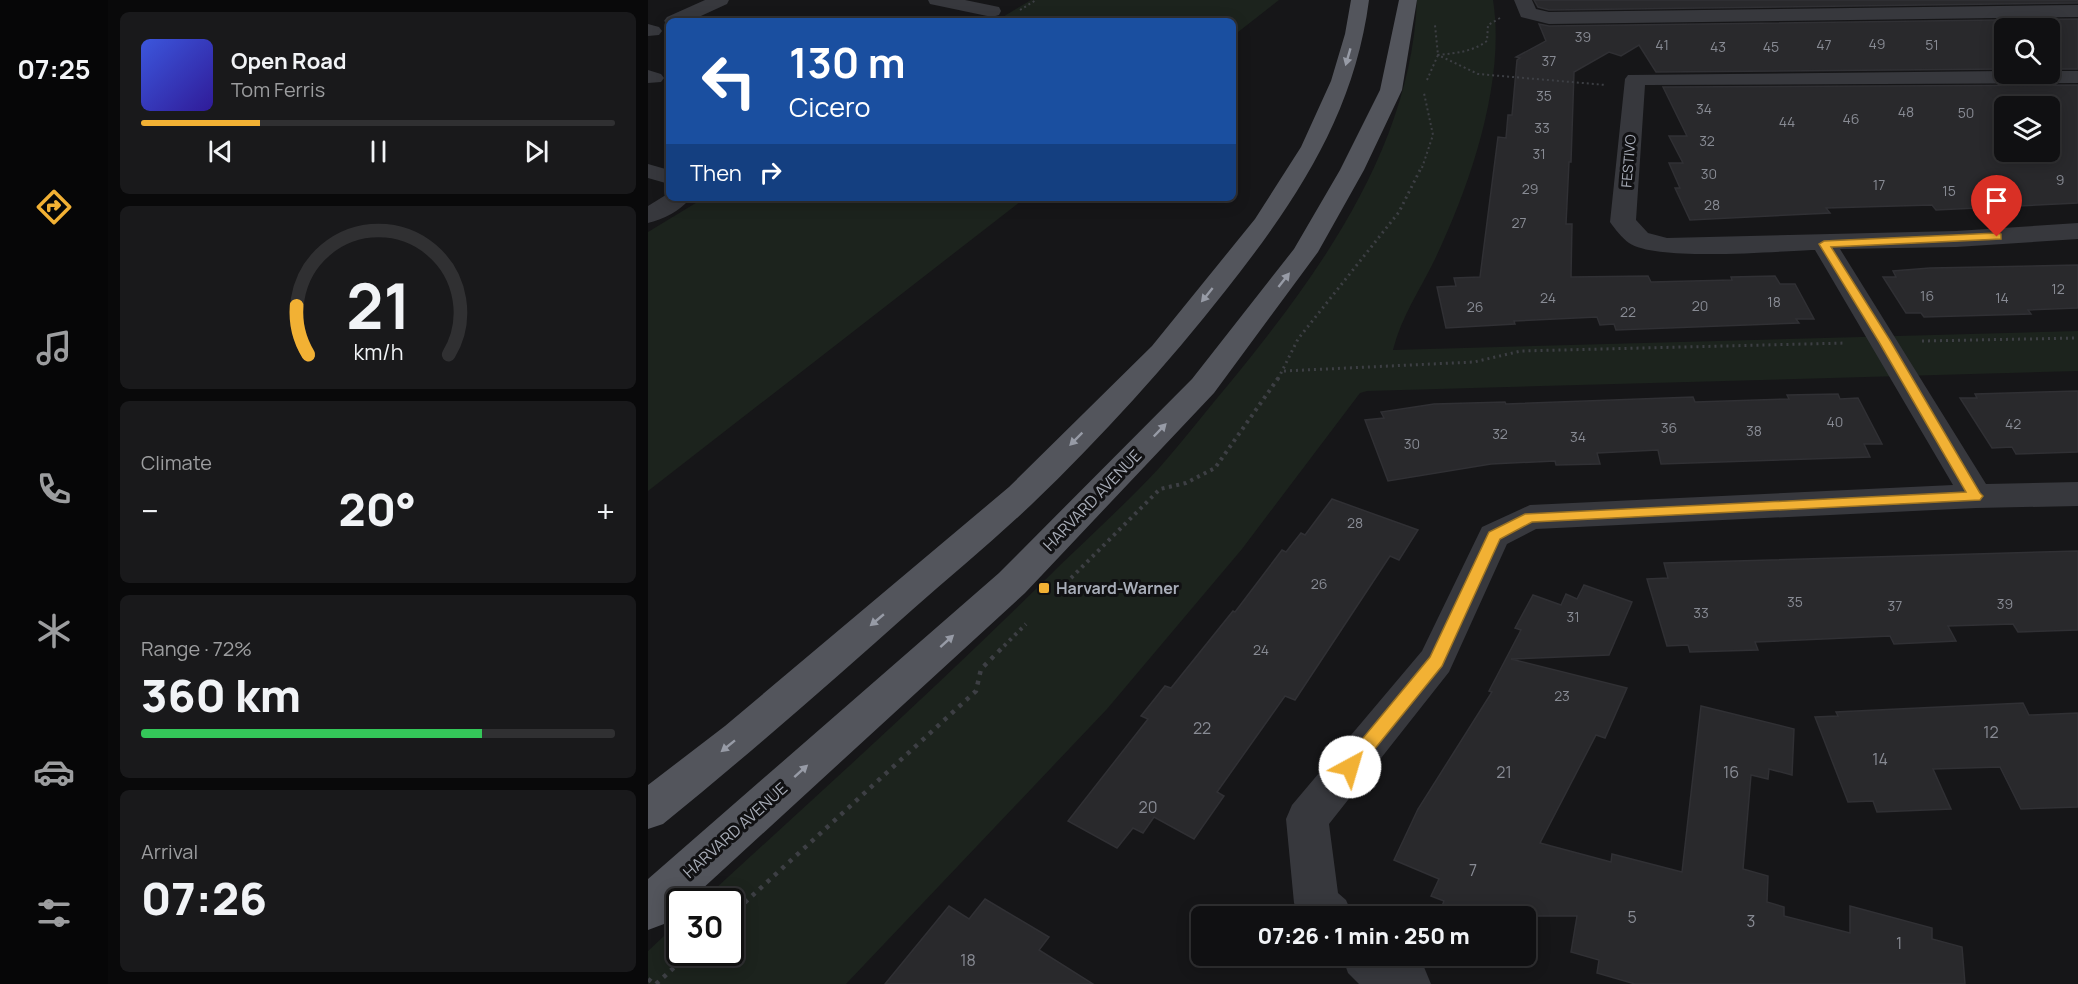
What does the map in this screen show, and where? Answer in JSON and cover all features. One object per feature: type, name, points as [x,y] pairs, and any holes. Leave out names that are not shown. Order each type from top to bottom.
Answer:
[{"type":"main road","points":[[648,810],[739,738],[1021,495],[1162,352],[1265,224],[1312,147],[1341,81],[1355,34],[1360,0]]},
{"type":"main road","name":"HARVARD AVENUE","points":[[648,908],[1012,583],[1203,386],[1305,252],[1352,170],[1391,90],[1408,0]]},
{"type":"street","points":[[937,0],[984,16],[1011,0]]},
{"type":"street","points":[[1525,6],[1549,18],[1635,9],[2078,11]]},
{"type":"street","points":[[681,18],[693,13],[721,9]]},
{"type":"street","points":[[1635,87],[1635,79],[2078,76]]},
{"type":"street","name":"FESTIVO","points":[[1635,87],[1623,222],[1639,238],[1666,246],[1824,244],[2078,231]]},
{"type":"street","points":[[648,171],[666,176]]},
{"type":"street","points":[[648,216],[673,201]]},
{"type":"street","points":[[1824,244],[1976,496]]},
{"type":"street","points":[[1320,906],[1317,903],[1308,819],[1436,661],[1494,536],[1530,517],[1976,496],[2078,494]]},
{"type":"street","points":[[1374,966],[1407,984]]},
{"type":"path","points":[[1525,6],[1493,20],[1488,25],[1487,42],[1478,48],[1438,55],[1478,74],[1635,87]]},
{"type":"path","points":[[1284,371],[1474,362],[1521,351],[1576,348],[2078,338]]},
{"type":"path","points":[[648,979],[655,984],[675,966]]},
{"type":"shaded area","points":[[1031,0],[1279,0],[1236,34],[1236,18],[1001,18]]},
{"type":"shaded area","points":[[1417,0],[1493,0],[1496,31],[1494,64],[1490,98],[1482,132],[1461,199],[1435,259],[1406,315],[1393,350],[2078,331],[2078,371],[1360,393],[1242,549],[1107,709],[846,984],[648,984],[648,951],[666,934],[666,966],[744,966],[744,888],[716,888],[916,704],[1131,497],[1169,457],[1262,343],[1326,253],[1379,158],[1398,107],[1411,54]]},
{"type":"shaded area","points":[[699,201],[1021,201],[648,491],[648,232]]},
{"type":"building","points":[[1534,0],[2078,0],[2078,3],[1549,10],[1538,7]]},
{"type":"building","points":[[2060,19],[2078,19],[2078,69],[2060,69]]},
{"type":"building","points":[[1994,20],[1994,69],[1656,72],[1639,45],[1621,56],[1609,52],[1574,72],[1566,224],[1572,224],[1571,277],[1648,276],[1651,282],[1732,280],[1731,277],[1775,276],[1780,284],[1795,284],[1814,319],[1796,319],[1799,323],[1616,330],[1614,324],[1600,325],[1597,317],[1514,321],[1515,324],[1446,328],[1437,287],[1456,286],[1454,278],[1480,277],[1498,137],[1506,138],[1508,115],[1512,115],[1517,60],[1520,58],[1516,57],[1546,41],[1539,24],[1549,26]]},
{"type":"building","points":[[2078,85],[2078,203],[1936,210],[1932,205],[1826,208],[1830,213],[1690,220],[1675,188],[1680,188],[1669,163],[1683,163],[1669,136],[1687,136],[1663,87]]},
{"type":"building","points":[[2078,265],[2078,308],[2028,310],[2031,314],[1924,317],[1921,313],[1906,313],[1883,277],[1896,277],[1893,271],[1930,268]]},
{"type":"building","points":[[2078,391],[2078,452],[2016,454],[2012,447],[1992,448],[1960,398],[1977,398],[1975,394]]},
{"type":"building","points":[[1838,394],[1840,399],[1858,398],[1882,444],[1864,444],[1870,457],[1661,464],[1658,450],[1597,453],[1600,464],[1556,465],[1555,461],[1491,464],[1388,481],[1365,420],[1384,418],[1381,412],[1434,404],[1505,402],[1506,404],[1693,397],[1695,402],[1789,399],[1787,395]]},
{"type":"building","points":[[1332,499],[1418,530],[1399,560],[1390,556],[1295,700],[1285,696],[1217,792],[1224,796],[1194,839],[1154,817],[1143,833],[1133,828],[1117,848],[1068,821],[1148,719],[1141,716],[1165,686],[1171,688],[1233,611],[1235,612],[1282,550],[1286,552],[1301,533],[1305,535]]},
{"type":"building","points":[[2078,551],[2078,630],[2018,632],[2013,624],[1948,626],[1956,641],[1894,644],[1890,636],[1755,642],[1758,650],[1690,652],[1688,645],[1667,646],[1647,579],[1668,578],[1664,563]]},
{"type":"building","points":[[1584,585],[1632,602],[1609,655],[1511,659],[1627,688],[1605,738],[1596,735],[1540,843],[1611,862],[1612,854],[1682,872],[1701,706],[1794,729],[1792,775],[1769,769],[1768,779],[1751,775],[1743,869],[1768,876],[1767,902],[1784,907],[1784,916],[1850,933],[1850,906],[1932,928],[1932,939],[1962,947],[1965,984],[1635,984],[1597,973],[1599,960],[1571,952],[1577,916],[1536,916],[1536,906],[1442,906],[1444,901],[1431,896],[1439,879],[1394,860],[1418,809],[1492,692],[1489,691],[1521,630],[1515,628],[1533,595],[1561,605],[1566,594],[1577,599]]},
{"type":"building","points":[[2023,703],[2029,715],[2078,713],[2078,807],[2021,809],[2000,767],[1933,769],[1951,809],[1877,812],[1873,801],[1848,802],[1815,717],[1838,716],[1836,712]]},
{"type":"building","points":[[985,899],[1049,937],[1039,950],[1093,984],[885,984],[949,906],[969,919]]},
{"type":"place","name":"Harvard-Warner","points":[[1044,588]]},
{"type":"route","points":[[1350,767],[1436,661],[1494,536],[1530,517],[1976,496],[1824,244],[1997,237]]}]
